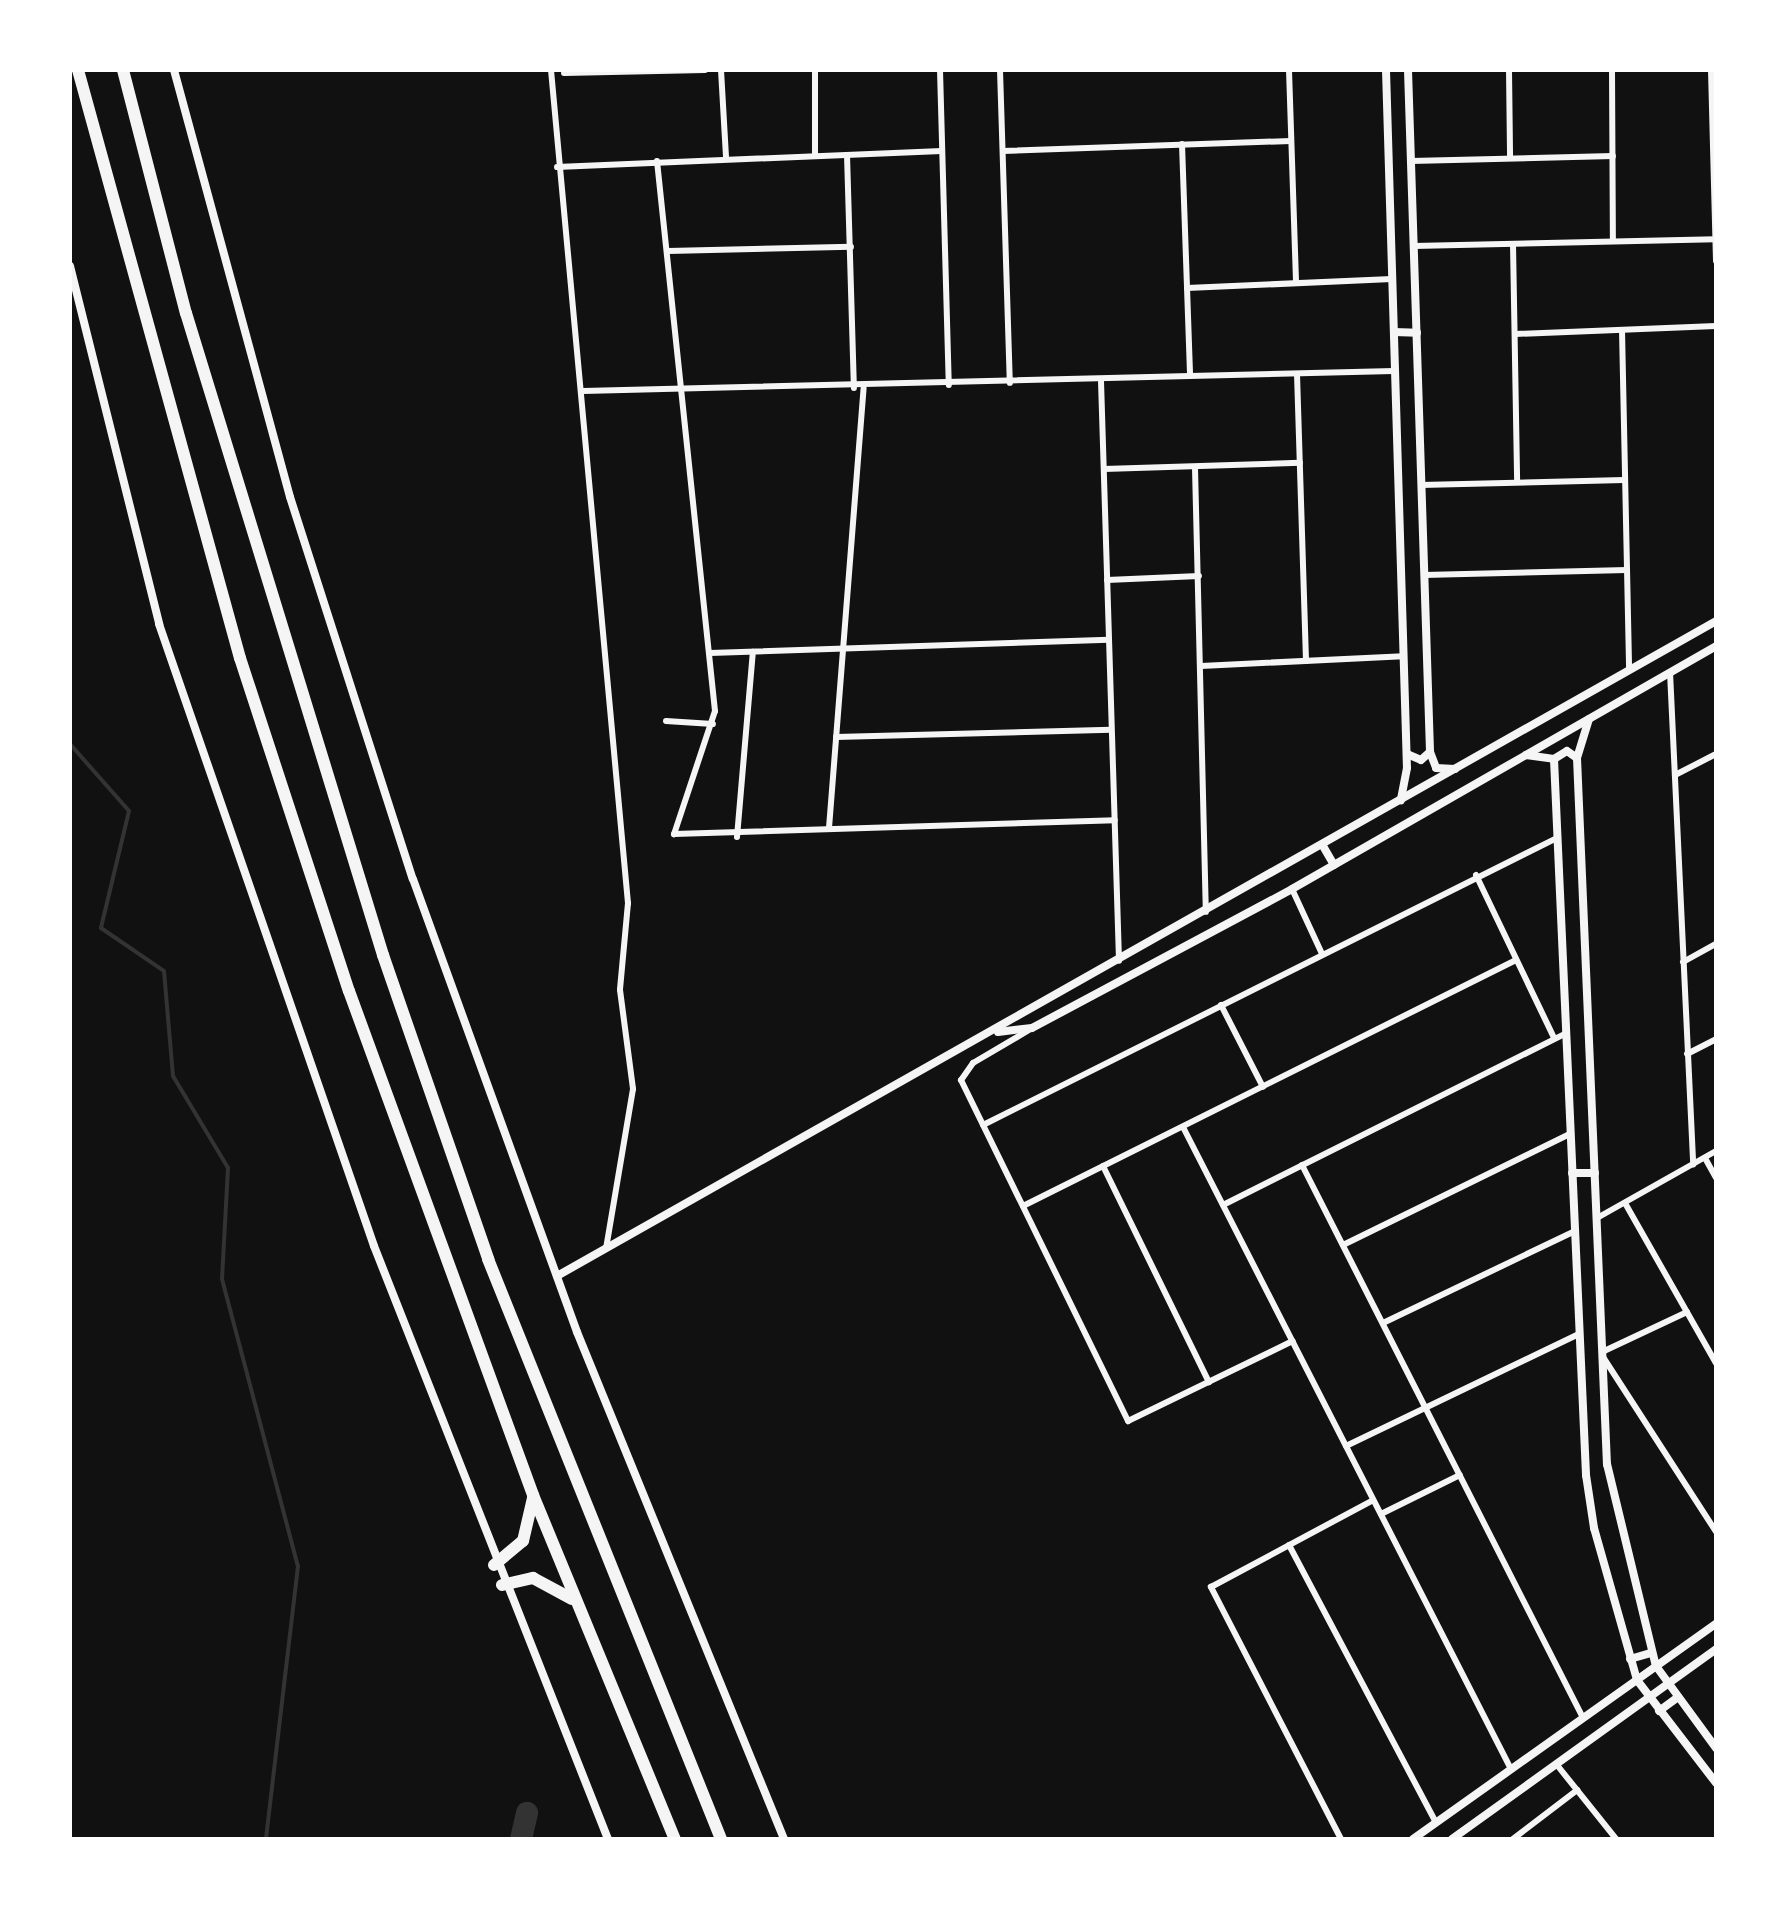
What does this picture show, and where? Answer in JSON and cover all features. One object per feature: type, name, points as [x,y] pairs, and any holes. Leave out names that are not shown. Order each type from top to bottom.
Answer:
[{"type":"highway","points":[[78,70],[240,658],[349,991],[533,1495],[675,1839]]},
{"type":"highway","points":[[123,70],[186,313],[383,955],[488,1259],[721,1839]]},
{"type":"highway","points":[[494,1565],[523,1541],[533,1495]]},
{"type":"highway","points":[[502,1585],[541,1580],[577,1606]]},
{"type":"street","points":[[174,70],[295,512],[413,879],[557,1276],[784,1839]]},
{"type":"street","points":[[551,70],[557,167],[583,391],[628,903],[620,990],[633,1089],[606,1249]]},
{"type":"street","points":[[564,73],[705,70]]},
{"type":"street","points":[[721,70],[726,157]]},
{"type":"street","points":[[815,70],[815,155]]},
{"type":"street","points":[[940,70],[949,385]]},
{"type":"street","points":[[1000,70],[1010,383]]},
{"type":"street","points":[[1289,70],[1296,282]]},
{"type":"street","points":[[1386,70],[1407,754],[1399,803]]},
{"type":"street","points":[[1408,70],[1430,752],[1438,770],[1460,768]]},
{"type":"street","points":[[1509,70],[1510,158]]},
{"type":"street","points":[[1612,70],[1613,241]]},
{"type":"street","points":[[1711,70],[1714,79],[1716,261]]},
{"type":"street","points":[[1003,151],[1291,141]]},
{"type":"street","points":[[1182,144],[1190,376]]},
{"type":"street","points":[[557,167],[726,157],[942,151]]},
{"type":"street","points":[[847,155],[854,388]]},
{"type":"street","points":[[1411,161],[1613,156]]},
{"type":"street","points":[[657,161],[710,653],[713,724],[672,826],[681,840],[829,828],[1115,820]]},
{"type":"street","points":[[1414,246],[1715,239]]},
{"type":"street","points":[[1513,244],[1517,481]]},
{"type":"street","points":[[668,251],[851,247]]},
{"type":"street","points":[[70,266],[159,624],[374,1246],[494,1565],[608,1839]]},
{"type":"street","points":[[1187,288],[1392,279]]},
{"type":"street","points":[[1515,334],[1716,326]]},
{"type":"street","points":[[1622,330],[1629,671]]},
{"type":"street","points":[[1394,332],[1417,333]]},
{"type":"street","points":[[583,391],[683,394],[1394,371]]},
{"type":"street","points":[[1297,374],[1306,661]]},
{"type":"street","points":[[1101,381],[1120,962]]},
{"type":"street","points":[[829,828],[864,388]]},
{"type":"street","points":[[1104,469],[1300,463]]},
{"type":"street","points":[[1195,468],[1206,913]]},
{"type":"street","points":[[1421,485],[1624,480]]},
{"type":"street","points":[[1424,575],[1627,570]]},
{"type":"street","points":[[1107,580],[1199,576]]},
{"type":"street","points":[[557,1276],[998,1032],[1716,621]]},
{"type":"street","points":[[710,653],[1109,640]]},
{"type":"street","points":[[1293,1341],[1128,1421],[961,1080],[964,1071],[1032,1028],[1292,889],[1716,646]]},
{"type":"street","points":[[737,837],[753,652]]},
{"type":"street","points":[[1201,666],[1403,656]]},
{"type":"street","points":[[1670,672],[1693,1164]]},
{"type":"street","points":[[1589,719],[1577,758],[1609,1478],[1656,1666],[1666,1684],[1716,1748]]},
{"type":"street","points":[[666,721],[713,724]]},
{"type":"street","points":[[836,737],[1111,730]]},
{"type":"street","points":[[1526,755],[1554,759],[1567,751],[1577,758]]},
{"type":"street","points":[[1407,754],[1421,760],[1430,752]]},
{"type":"street","points":[[1675,775],[1716,754]]},
{"type":"street","points":[[1554,759],[1586,1475],[1637,1680],[1716,1783]]},
{"type":"street","points":[[983,1125],[1476,875],[1557,838]]},
{"type":"street","points":[[1323,846],[1334,865]]},
{"type":"street","points":[[1476,875],[1554,1038]]},
{"type":"street","points":[[1292,889],[1322,954]]},
{"type":"street","points":[[1683,962],[1716,944]]},
{"type":"street","points":[[1023,1206],[1516,960]]},
{"type":"street","points":[[1221,1005],[1263,1087]]},
{"type":"street","points":[[998,1032],[1032,1028]]},
{"type":"street","points":[[1223,1205],[1566,1033]]},
{"type":"street","points":[[1687,1054],[1716,1039]]},
{"type":"street","points":[[1183,1127],[1511,1769]]},
{"type":"street","points":[[1343,1245],[1570,1134]]},
{"type":"street","points":[[1597,1218],[1716,1151]]},
{"type":"street","points":[[1705,1158],[1716,1178]]},
{"type":"street","points":[[1302,1165],[1583,1718]]},
{"type":"street","points":[[1103,1166],[1209,1382]]},
{"type":"street","points":[[1572,1173],[1595,1173]]},
{"type":"street","points":[[1625,1203],[1716,1363]]},
{"type":"street","points":[[1383,1323],[1575,1231]]},
{"type":"street","points":[[1602,1355],[1687,1312]]},
{"type":"street","points":[[1346,1446],[1579,1334]]},
{"type":"street","points":[[1602,1355],[1716,1532]]},
{"type":"street","points":[[1381,1514],[1460,1475]]},
{"type":"street","points":[[1341,1839],[1211,1587],[1373,1500]]},
{"type":"street","points":[[1289,1545],[1436,1823]]},
{"type":"street","points":[[1413,1839],[1716,1624]]},
{"type":"street","points":[[1452,1839],[1716,1649]]},
{"type":"street","points":[[1630,1659],[1651,1653]]},
{"type":"street","points":[[1659,1711],[1677,1698]]},
{"type":"street","points":[[1557,1765],[1616,1839]]},
{"type":"street","points":[[1513,1839],[1577,1790]]},
{"type":"waterway","points":[[70,744],[129,811],[101,928],[164,971],[173,1076],[228,1168],[222,1279],[298,1566],[266,1839]]},
{"type":"waterway","points":[[521,1839],[527,1813]]}]
